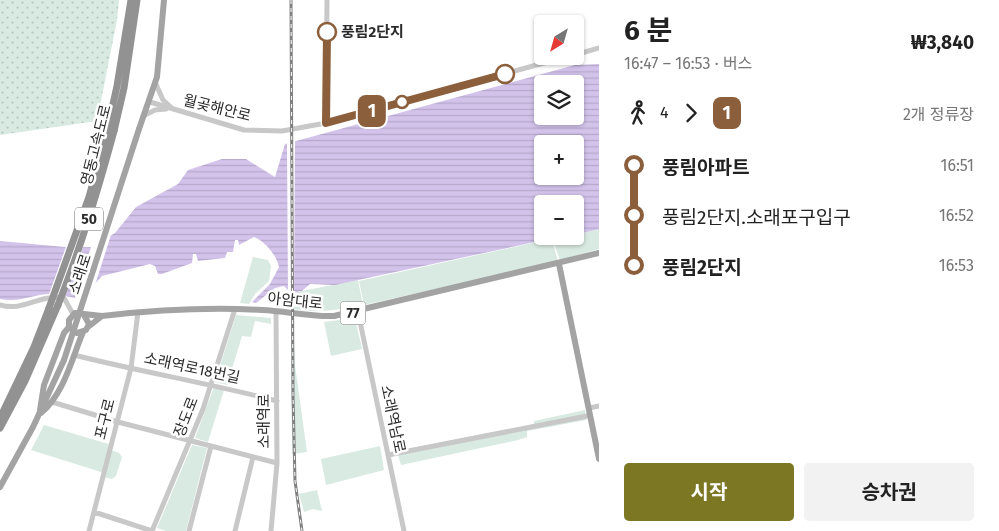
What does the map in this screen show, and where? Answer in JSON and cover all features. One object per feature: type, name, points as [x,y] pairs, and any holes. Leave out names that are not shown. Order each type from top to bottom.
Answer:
[{"type":"highway","name":"영동고속도로","points":[[0,418],[34,347],[86,206],[106,136],[122,60],[131,0]]},
{"type":"highway","name":"영동고속도로","points":[[0,428],[29,373],[74,267],[96,200],[124,88],[137,0]]},
{"type":"main road","name":"소래로","points":[[0,486],[40,413],[64,360],[139,129],[150,102],[160,54],[164,0]]},
{"type":"main road","name":"아암대로","points":[[84,315],[102,316],[168,309],[235,309],[276,311],[311,316],[334,316],[358,312],[599,253]]},
{"type":"main road","points":[[559,264],[599,459]]},
{"type":"main road","points":[[40,413],[44,385],[73,314]]},
{"type":"main road","name":"77","points":[[73,314],[84,315]]},
{"type":"main road","points":[[40,413],[52,402],[86,329],[88,320],[84,315]]},
{"type":"main road","points":[[69,327],[77,333],[86,329],[102,316]]},
{"type":"street","points":[[326,123],[327,0]]},
{"type":"street","points":[[584,52],[599,48]]},
{"type":"street","name":"월곶해안로","points":[[150,102],[244,130],[272,132],[326,123],[536,65]]},
{"type":"street","points":[[155,82],[164,100],[172,109]]},
{"type":"street","points":[[145,115],[159,109],[172,109]]},
{"type":"street","points":[[0,305],[19,308],[39,299],[52,296],[64,298],[73,314]]},
{"type":"street","name":"장도로","points":[[152,531],[191,441],[212,384],[235,309]]},
{"type":"street","name":"소래역로","points":[[271,531],[277,463],[276,311]]},
{"type":"street","name":"포구로","points":[[89,531],[118,422],[130,368],[138,312]]},
{"type":"street","name":"소래역남로","points":[[358,312],[404,531]]},
{"type":"street","name":"소래역로18번길","points":[[74,355],[212,384],[277,401]]},
{"type":"street","points":[[52,402],[118,422],[277,463]]},
{"type":"street","points":[[589,408],[599,406]]},
{"type":"street","points":[[388,455],[587,416]]},
{"type":"street","points":[[189,531],[211,446]]},
{"type":"street","points":[[235,531],[253,457]]},
{"type":"street","points":[[94,512],[152,531]]},
{"type":"shaded area","points":[[0,0],[119,0],[117,20],[97,121],[0,135]]},
{"type":"shaded area","points":[[599,64],[599,229],[584,233],[584,195],[534,195],[534,242],[335,285],[310,284],[302,291],[291,293],[284,286],[275,288],[256,303],[252,302],[270,284],[279,267],[270,249],[254,237],[239,245],[238,240],[235,240],[233,252],[227,252],[225,258],[198,261],[196,254],[193,254],[192,263],[162,274],[158,274],[155,266],[150,264],[102,276],[82,298],[51,294],[15,300],[0,299],[0,241],[65,247],[91,247],[115,233],[136,207],[178,184],[188,170],[222,159],[246,159],[275,177],[285,144],[534,76],[534,125],[584,125],[584,75],[538,75],[575,65]]},
{"type":"shaded area","points":[[599,229],[599,249],[560,260],[554,245],[584,245],[584,233]]},
{"type":"shaded area","points":[[534,243],[534,245],[553,245],[558,261],[364,305],[359,281]]},
{"type":"shaded area","points":[[253,257],[268,260],[271,266],[269,281],[255,294],[249,304],[240,303]]},
{"type":"shaded area","points":[[358,280],[363,305],[328,310],[310,311],[293,309],[292,293]]},
{"type":"shaded area","points":[[236,315],[271,318],[271,324],[255,321],[251,337],[242,336],[227,385],[215,382]]},
{"type":"shaded area","points":[[355,318],[362,349],[331,356],[324,322]]},
{"type":"shaded area","points":[[291,324],[293,324],[295,365],[307,452],[292,454]]},
{"type":"shaded area","points":[[214,387],[224,390],[208,442],[195,438]]},
{"type":"shaded area","points":[[585,410],[586,420],[527,431],[527,437],[518,440],[401,465],[397,451],[534,424],[534,421]]},
{"type":"shaded area","points":[[44,425],[112,445],[111,450],[119,453],[122,457],[116,476],[112,479],[103,477],[104,473],[31,450]]},
{"type":"shaded area","points":[[192,445],[207,448],[186,531],[166,531],[157,528]]},
{"type":"shaded area","points":[[380,446],[384,470],[326,485],[321,459]]},
{"type":"shaded area","points":[[317,490],[322,511],[313,509],[304,512],[299,494]]},
{"type":"pier","points":[[295,139],[294,295],[292,295],[288,294],[287,141]]},
{"type":"pier","points":[[112,232],[94,288],[82,302],[74,301],[92,244]]},
{"type":"pier","points":[[67,244],[84,245],[65,297],[48,297]]},
{"type":"railway","points":[[291,0],[293,395],[295,481],[302,531]]},
{"type":"bus line","name":"1","points":[[327,32],[326,123],[505,74]]},
{"type":"place","name":"풍림2단지","points":[[327,32]]}]
